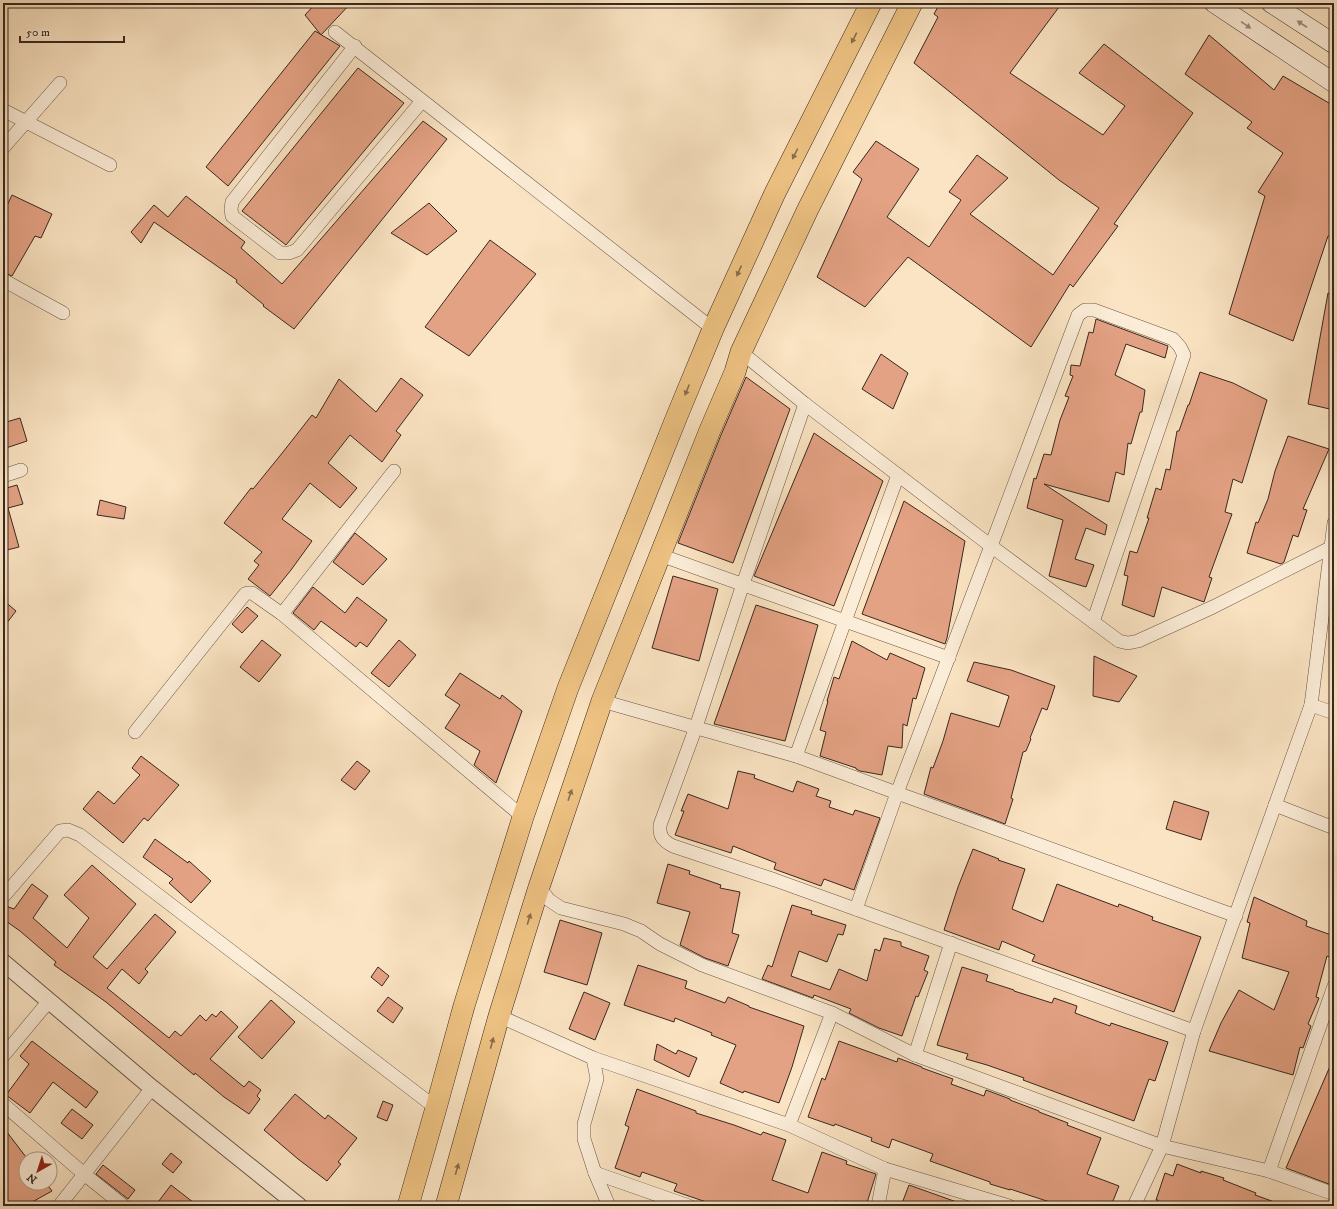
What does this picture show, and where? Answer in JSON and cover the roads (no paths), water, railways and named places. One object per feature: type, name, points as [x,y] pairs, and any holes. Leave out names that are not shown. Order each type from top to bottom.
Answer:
[{"type":"main road","points":[[408,1206],[464,1006],[522,817],[568,688],[690,382],[713,329],[775,193],[871,3]]},
{"type":"main road","points":[[446,1206],[499,1016],[539,887],[602,701],[718,410],[735,372],[741,352],[808,209],[912,3]]},
{"type":"main road","points":[[1214,3],[1334,83]]},
{"type":"main road","points":[[1271,3],[1334,44]]},
{"type":"street","points":[[335,32],[355,46],[422,101],[713,329]]},
{"type":"street","points":[[355,46],[232,202],[232,216],[280,253],[289,253],[297,250],[422,101]]},
{"type":"street","points":[[3,148],[60,83]]},
{"type":"street","points":[[3,110],[110,165]]},
{"type":"street","points":[[3,280],[63,313]]},
{"type":"street","points":[[856,909],[897,793],[1078,315],[1085,310],[1094,310],[1173,339],[1180,347],[1184,355],[1093,622]]},
{"type":"street","points":[[741,352],[805,404],[991,546],[1119,641],[1128,643],[1138,641],[1213,606],[1333,546]]},
{"type":"street","points":[[805,404],[696,727],[660,825],[659,832],[662,838],[666,843],[673,846],[775,880],[1194,1031]]},
{"type":"street","points":[[3,476],[21,470]]},
{"type":"street","points":[[282,614],[394,471]]},
{"type":"street","points":[[796,756],[898,475]]},
{"type":"street","points":[[1134,1206],[1162,1146],[1194,1031],[1311,705],[1333,546],[1334,523]]},
{"type":"street","points":[[660,555],[949,658]]},
{"type":"street","points":[[135,732],[248,592],[252,593],[282,614],[522,817]]},
{"type":"street","points":[[602,701],[796,756],[1236,916]]},
{"type":"street","points":[[1311,705],[1334,713]]},
{"type":"street","points":[[1275,805],[1334,828]]},
{"type":"street","points":[[3,897],[60,831],[68,830],[80,836],[436,1108]]},
{"type":"street","points":[[539,887],[549,900],[561,908],[624,924],[641,931],[660,944],[702,965],[832,1013],[915,1055],[1162,1146],[1269,1171],[1334,1194]]},
{"type":"street","points":[[915,1055],[951,943]]},
{"type":"street","points":[[3,962],[152,1088],[294,1205]]},
{"type":"street","points":[[1269,1171],[1334,986]]},
{"type":"street","points":[[3,1056],[49,1001]]},
{"type":"street","points":[[789,1125],[832,1013]]},
{"type":"street","points":[[499,1016],[593,1058],[789,1125],[885,1169],[1008,1206]]},
{"type":"street","points":[[593,1058],[597,1079],[584,1124],[584,1139],[595,1173],[609,1206]]},
{"type":"street","points":[[59,1206],[152,1088]]},
{"type":"street","points":[[3,1104],[84,1174],[124,1206]]},
{"type":"street","points":[[878,1206],[885,1169]]},
{"type":"street","points":[[595,1173],[688,1206]]}]
